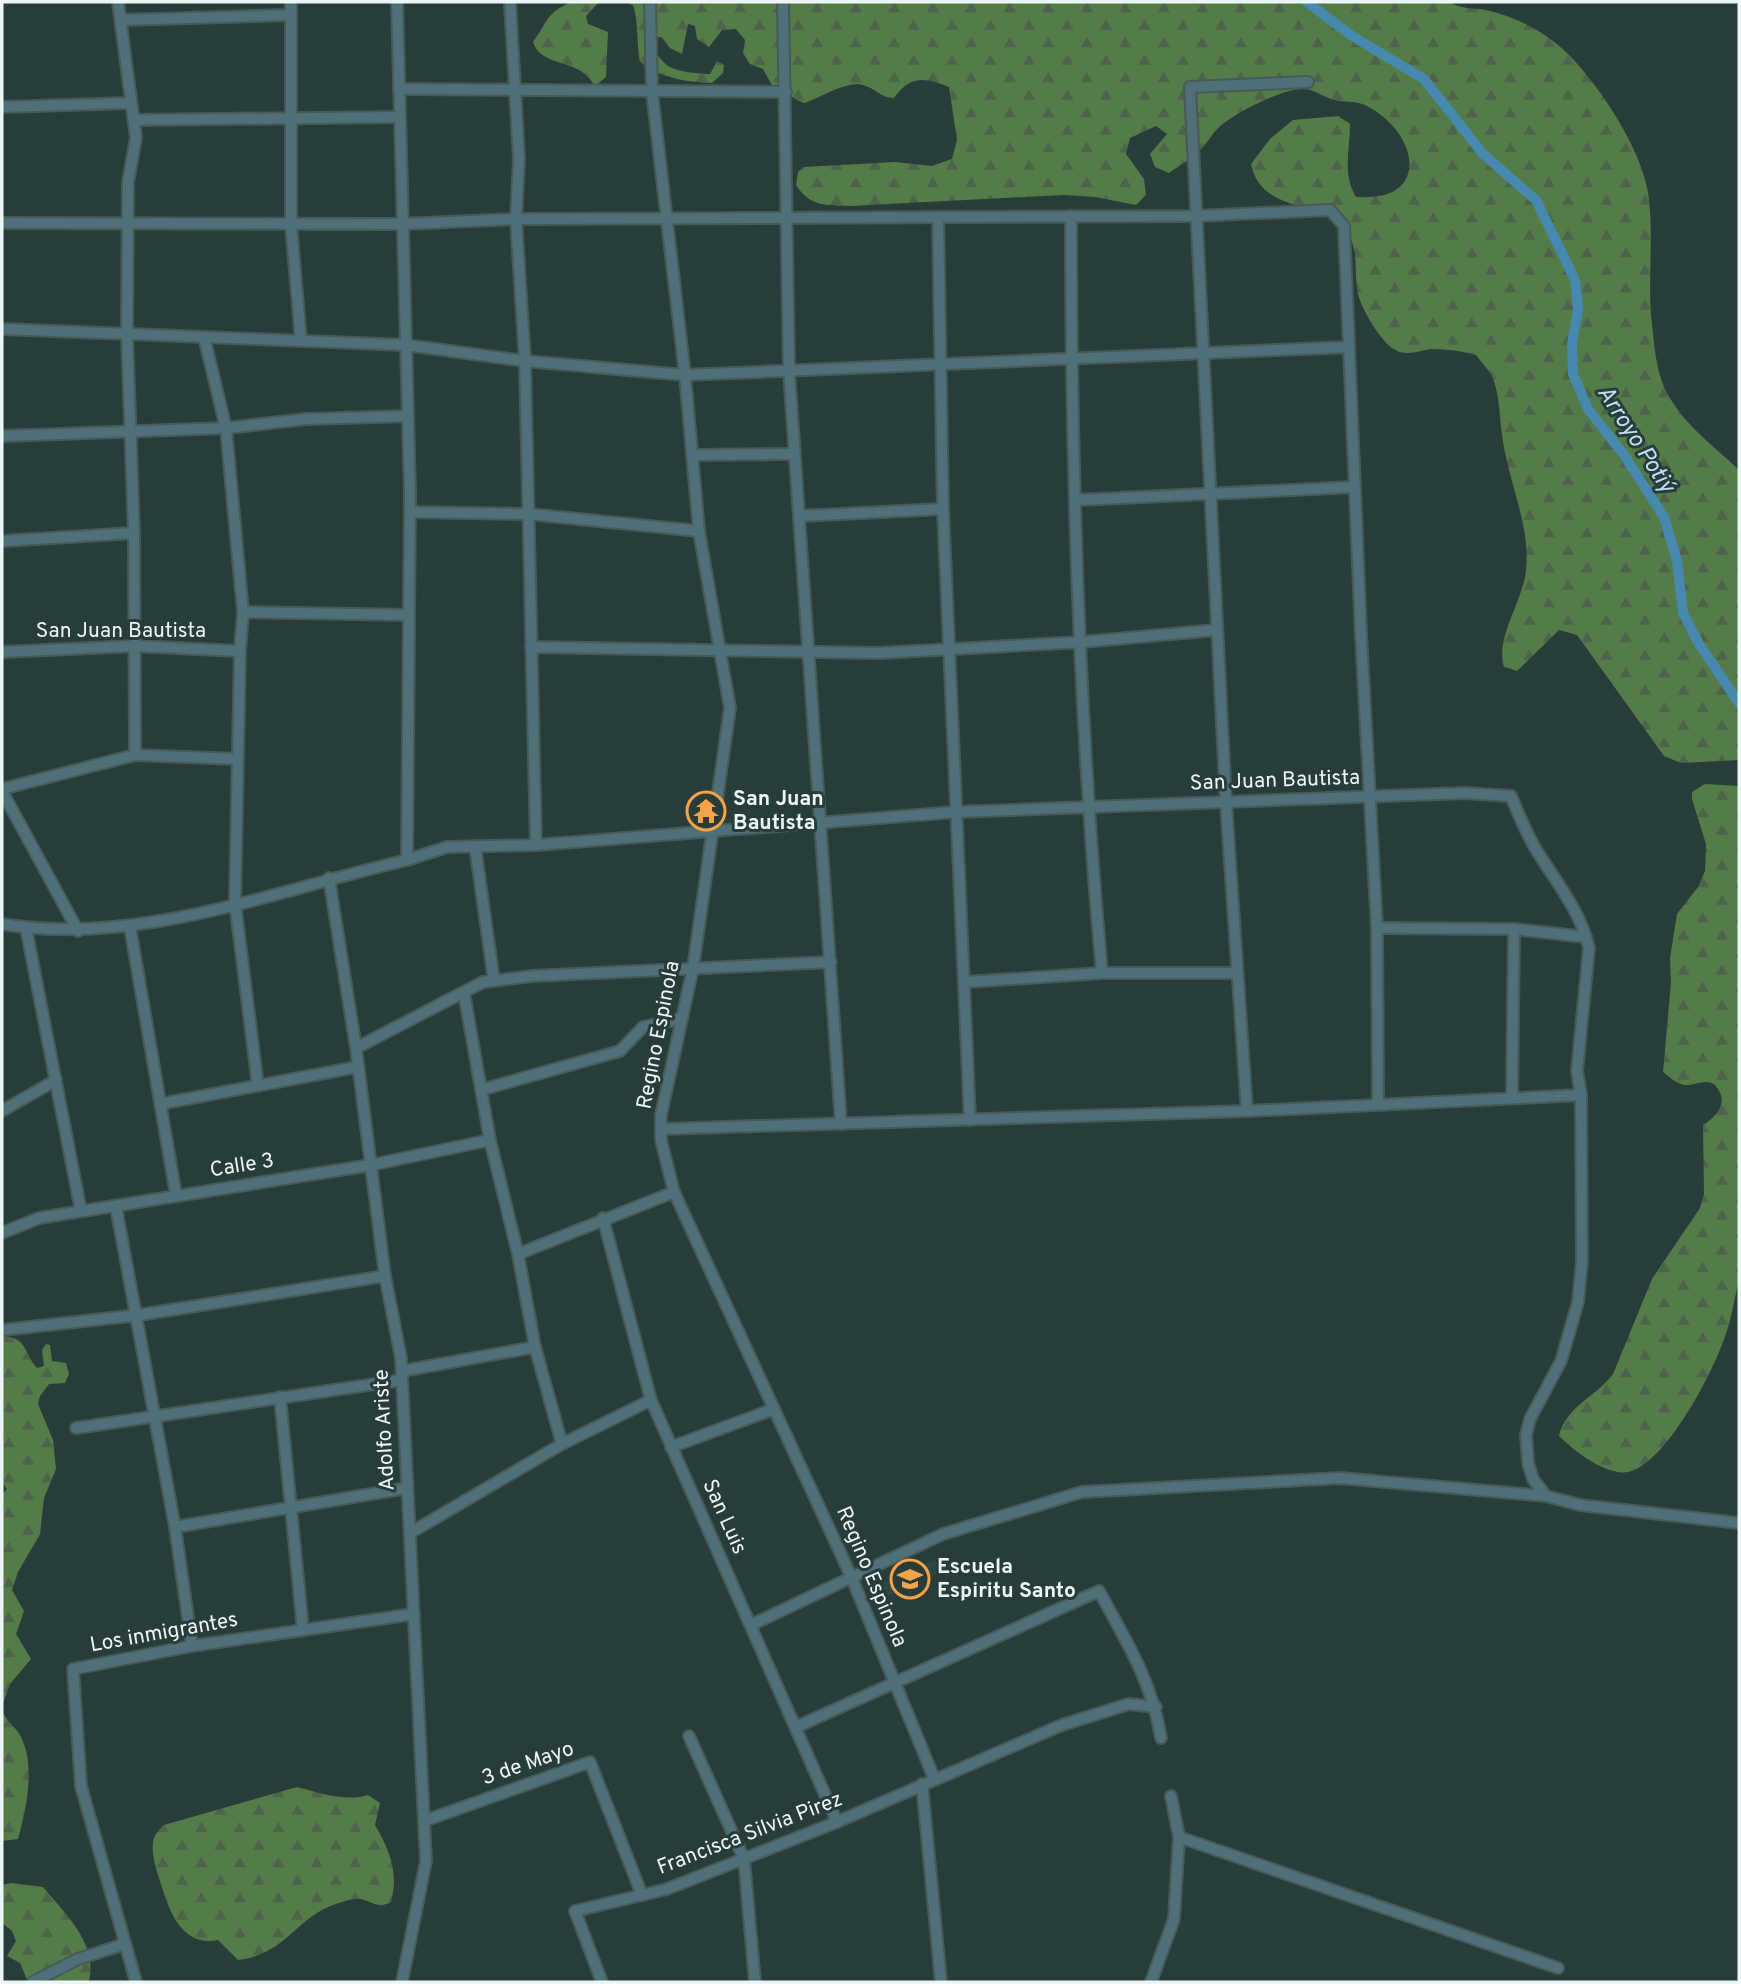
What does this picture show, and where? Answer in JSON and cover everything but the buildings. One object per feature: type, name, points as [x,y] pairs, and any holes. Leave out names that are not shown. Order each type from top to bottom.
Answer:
[{"type":"street","points":[[118,2],[136,138],[128,183],[127,223],[127,334],[134,533],[135,755]]},
{"type":"street","points":[[291,2],[291,224],[301,341]]},
{"type":"street","points":[[397,2],[410,512],[407,860]]},
{"type":"street","points":[[510,2],[519,159],[516,219],[525,361],[536,845]]},
{"type":"street","name":"Regino Espinola","points":[[650,2],[652,92],[685,375],[699,531],[730,708],[693,968],[679,1018],[661,1129],[665,1162],[674,1192],[851,1576],[934,1778]]},
{"type":"street","points":[[783,2],[789,371],[841,1124]]},
{"type":"street","points":[[121,20],[291,15]]},
{"type":"street","points":[[1247,1111],[1236,973],[1216,630],[1190,87],[1308,82]]},
{"type":"street","points":[[399,89],[786,92]]},
{"type":"street","points":[[2,107],[131,103]]},
{"type":"street","points":[[134,120],[400,117]]},
{"type":"street","points":[[2,223],[403,224],[516,219],[1196,216],[1330,210],[1344,226],[1354,488],[1377,928],[1378,1103]]},
{"type":"street","points":[[1071,216],[1071,360],[1087,806],[1102,973]]},
{"type":"street","points":[[938,217],[943,509],[970,1120]]},
{"type":"street","points":[[2,329],[406,345],[525,361],[685,375],[1349,347]]},
{"type":"street","points":[[204,337],[226,428],[243,612],[234,903],[258,1086]]},
{"type":"street","points":[[2,436],[226,428],[306,419],[408,416]]},
{"type":"street","points":[[692,455],[794,454]]},
{"type":"street","points":[[1076,500],[1354,488]]},
{"type":"street","points":[[799,516],[943,509]]},
{"type":"street","points":[[410,512],[528,514],[699,531]]},
{"type":"street","points":[[2,541],[134,533]]},
{"type":"street","points":[[243,612],[409,615]]},
{"type":"street","points":[[531,647],[809,654],[1082,642],[1216,630]]},
{"type":"street","name":"San Juan Bautista","points":[[2,652],[134,646],[240,651]]},
{"type":"street","points":[[78,931],[2,790],[135,755],[238,760]]},
{"type":"street","name":"San Juan Bautista","points":[[2,924],[78,931],[130,927],[407,860],[447,847],[536,845],[956,812],[1465,793],[1511,796],[1533,844],[1574,909],[1587,937]]},
{"type":"street","points":[[475,846],[494,981]]},
{"type":"street","name":"Adolfo Ariste","points":[[329,878],[356,1048],[385,1276],[402,1376],[426,1861],[402,1982]]},
{"type":"street","points":[[130,927],[176,1195]]},
{"type":"street","points":[[26,928],[81,1211]]},
{"type":"street","points":[[1377,928],[1514,929],[1587,937],[1589,948],[1577,1071],[1581,1096],[1582,1261],[1578,1302],[1561,1361],[1530,1419],[1526,1435],[1528,1463],[1533,1479],[1546,1496]]},
{"type":"street","points":[[1512,1098],[1514,929]]},
{"type":"street","points":[[356,1048],[483,982],[531,976],[831,962]]},
{"type":"street","points":[[966,982],[1102,973],[1236,973]]},
{"type":"street","points":[[464,993],[484,1089],[490,1140],[518,1254],[535,1347],[562,1444]]},
{"type":"street","points":[[484,1089],[620,1051],[642,1027],[679,1018]]},
{"type":"street","points":[[160,1104],[357,1067]]},
{"type":"street","points":[[2,1111],[56,1080]]},
{"type":"street","points":[[661,1129],[1247,1111],[1378,1103],[1581,1096]]},
{"type":"street","name":"Calle 3","points":[[2,1233],[39,1218],[370,1165],[490,1140]]},
{"type":"street","points":[[518,1254],[674,1192]]},
{"type":"street","points":[[116,1206],[139,1315],[192,1646]]},
{"type":"street","name":"San Luis","points":[[603,1218],[651,1400],[837,1822]]},
{"type":"street","points":[[2,1331],[139,1315],[385,1276]]},
{"type":"street","points":[[76,1428],[402,1376],[535,1347]]},
{"type":"street","points":[[280,1397],[303,1630]]},
{"type":"street","points":[[410,1533],[562,1444],[651,1400]]},
{"type":"street","points":[[671,1447],[774,1409]]},
{"type":"street","points":[[751,1625],[943,1534],[1082,1492],[1340,1478],[1546,1496],[1580,1505],[1739,1523]]},
{"type":"street","points":[[175,1527],[408,1488]]},
{"type":"street","points":[[796,1727],[1099,1591],[1146,1678],[1156,1707],[1161,1738]]},
{"type":"street","name":"Los inmigrantes","points":[[136,1982],[80,1786],[73,1669],[192,1646],[414,1614]]},
{"type":"street","name":"Francisca Silvia Pirez","points":[[602,1982],[575,1911],[667,1889],[837,1822],[1062,1725],[1129,1704],[1156,1707]]},
{"type":"street","points":[[689,1737],[744,1858],[755,1982]]},
{"type":"street","name":"3 de Mayo","points":[[424,1821],[590,1762],[642,1895]]},
{"type":"street","points":[[922,1784],[941,1982]]},
{"type":"street","points":[[1151,1982],[1174,1919],[1179,1837],[1171,1796]]},
{"type":"street","points":[[1179,1837],[1558,1968]]},
{"type":"street","points":[[33,1982],[78,1959],[125,1944]]},
{"type":"shaded area","name":"Escuela Espiritu Santo","points":[[941,1557],[947,1570],[880,1600],[874,1587]]},
{"type":"green space","points":[[571,2],[599,2],[586,16],[588,24],[608,32],[606,77],[595,86],[581,71],[541,54],[533,42],[548,18]]},
{"type":"green space","points":[[624,2],[1450,2],[1509,17],[1541,32],[1569,55],[1594,84],[1618,119],[1637,156],[1650,207],[1651,315],[1660,375],[1667,393],[1682,415],[1739,470],[1739,760],[1681,763],[1664,756],[1577,635],[1559,630],[1517,671],[1504,667],[1503,644],[1524,582],[1527,553],[1492,376],[1476,355],[1438,349],[1402,353],[1392,348],[1377,331],[1360,301],[1354,251],[1349,235],[1331,219],[1277,198],[1257,179],[1251,164],[1270,139],[1293,120],[1338,116],[1350,124],[1348,171],[1356,197],[1380,196],[1397,189],[1407,178],[1410,164],[1398,132],[1385,118],[1359,103],[1335,100],[1306,89],[1286,92],[1254,105],[1224,123],[1199,151],[1169,173],[1155,167],[1150,154],[1167,134],[1156,126],[1130,138],[1126,154],[1144,179],[1146,195],[1136,205],[1095,197],[1064,195],[826,205],[807,197],[796,185],[798,172],[804,167],[895,162],[932,166],[952,159],[957,140],[949,87],[933,81],[918,80],[906,85],[894,98],[857,84],[842,87],[805,103],[773,87],[763,69],[750,64],[743,53],[745,40],[736,29],[722,30],[709,47],[697,39],[695,26],[688,24],[682,54],[670,48],[661,37],[654,38],[652,52],[668,66],[695,73],[710,74],[717,61],[724,65],[723,73],[712,83],[674,78],[656,72],[640,62],[635,12],[633,5]]},
{"type":"green space","points":[[1705,784],[1739,786],[1739,1280],[1717,1357],[1681,1422],[1650,1460],[1634,1470],[1618,1472],[1594,1463],[1559,1436],[1568,1417],[1613,1374],[1652,1279],[1700,1208],[1704,1194],[1703,1125],[1718,1112],[1722,1102],[1719,1091],[1712,1083],[1684,1085],[1663,1072],[1671,982],[1670,958],[1677,914],[1698,887],[1705,871],[1706,844],[1692,792]]},
{"type":"green space","points":[[2,1336],[17,1339],[37,1368],[44,1366],[42,1350],[46,1344],[50,1345],[52,1361],[66,1363],[69,1374],[65,1383],[49,1384],[40,1396],[38,1404],[53,1440],[56,1469],[44,1498],[40,1534],[18,1572],[12,1590],[24,1611],[16,1634],[31,1659],[10,1684],[2,1706],[2,1494],[7,1489],[2,1482]]},
{"type":"green space","points":[[2,1711],[21,1737],[26,1749],[29,1775],[18,1839],[2,1841]]},
{"type":"green space","points":[[297,1787],[341,1797],[368,1795],[380,1803],[375,1825],[392,1862],[394,1881],[391,1902],[381,1905],[354,1899],[333,1905],[320,1911],[268,1951],[238,1960],[218,1940],[205,1941],[185,1932],[172,1914],[157,1871],[153,1849],[157,1832],[164,1825]]},
{"type":"green space","points":[[11,1883],[43,1887],[70,1919],[89,1955],[89,1982],[28,1982],[20,1963],[7,1956],[16,1941],[12,1931],[2,1923],[2,1885]]},
{"type":"waterway","name":"Arroyo Poti´y","points":[[1307,2],[1352,36],[1424,79],[1483,154],[1536,200],[1575,280],[1578,309],[1572,344],[1573,374],[1588,409],[1624,455],[1664,517],[1677,561],[1683,613],[1699,644],[1739,703]]},
{"type":"place","name":"San Juan Bautista","points":[[706,811]]},
{"type":"place","name":"Escuela Espiritu Santo","points":[[910,1579]]}]
